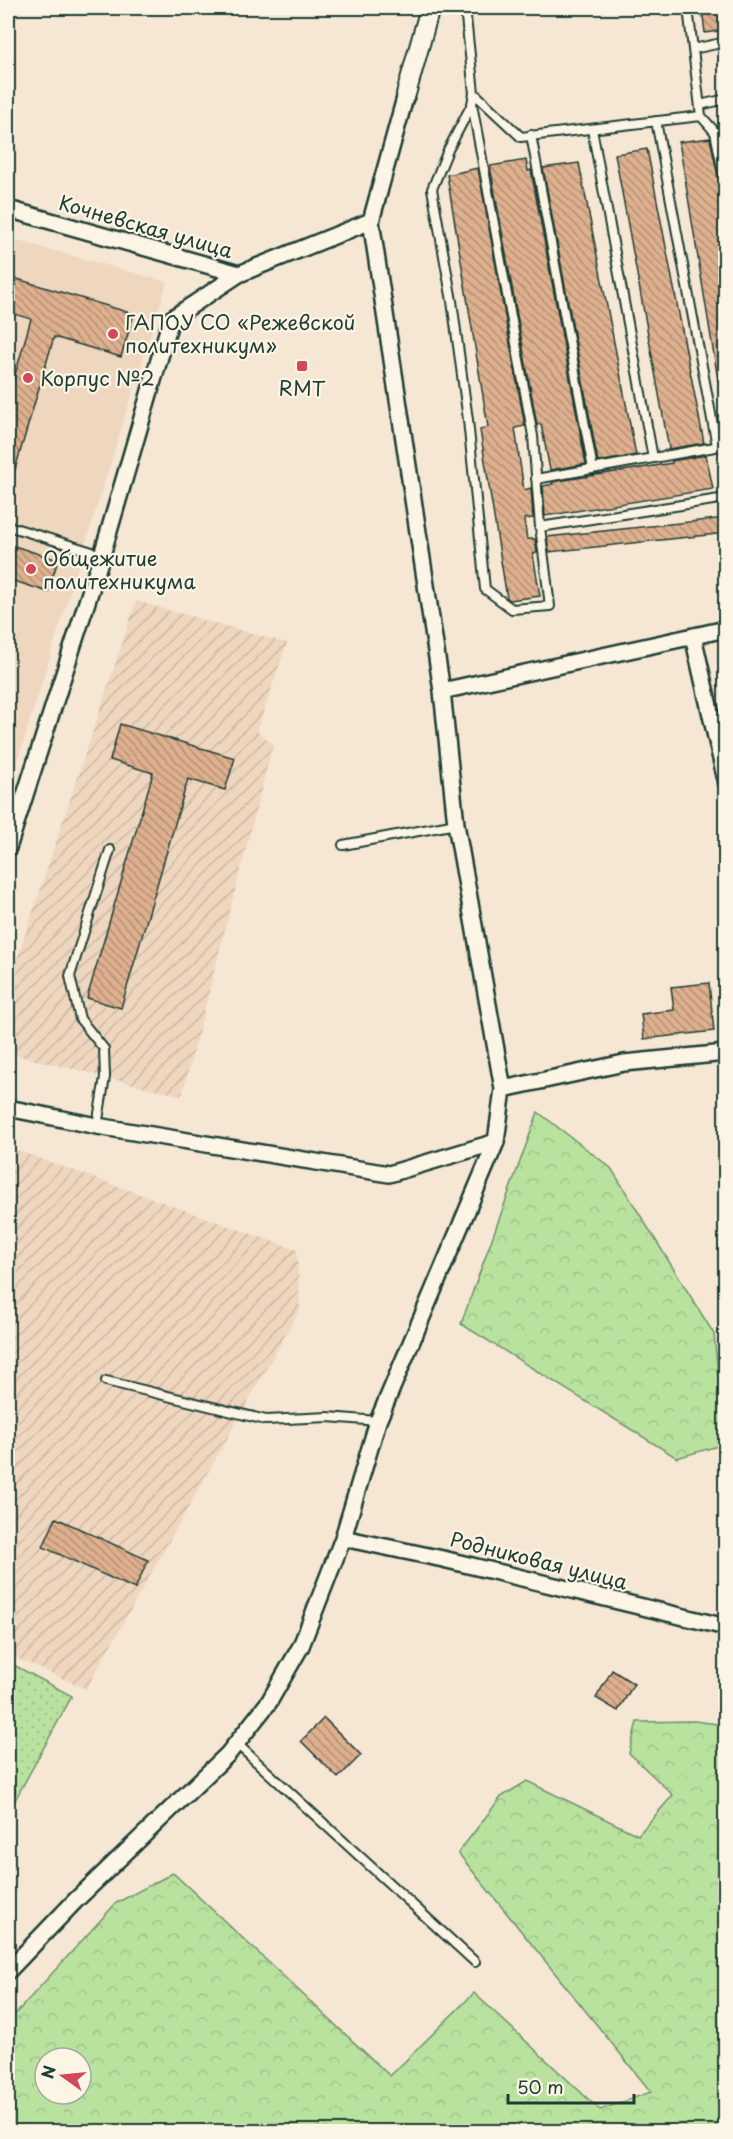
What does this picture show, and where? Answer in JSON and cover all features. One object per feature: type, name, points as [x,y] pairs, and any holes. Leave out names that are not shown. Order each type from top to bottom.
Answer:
[{"type":"street","points":[[10,1964],[236,1743],[269,1702],[301,1646],[343,1538],[378,1421],[496,1142],[503,1089],[456,824],[442,691],[371,221],[430,8]]},
{"type":"street","name":"Кочневская улица","points":[[8,209],[239,274],[371,221]]},
{"type":"street","points":[[8,848],[102,555],[171,319],[239,274]]},
{"type":"street","points":[[442,691],[726,629]]},
{"type":"street","points":[[693,636],[726,781]]},
{"type":"street","points":[[503,1089],[624,1063],[726,1053]]},
{"type":"street","points":[[8,1108],[97,1126],[389,1174],[496,1142]]},
{"type":"street","name":"Родниковая улица","points":[[343,1538],[443,1558],[726,1627]]},
{"type":"lane","points":[[465,8],[474,93],[472,104],[448,150],[432,189],[452,301],[468,420],[485,590],[512,609],[550,606],[540,527],[533,436],[472,104]]},
{"type":"lane","points":[[688,8],[701,116],[715,132],[726,188]]},
{"type":"lane","points":[[693,49],[726,42]]},
{"type":"lane","points":[[474,93],[521,137],[701,116]]},
{"type":"lane","points":[[700,105],[726,99]]},
{"type":"lane","points":[[536,479],[721,446],[656,122]]},
{"type":"lane","points":[[592,129],[652,458]]},
{"type":"lane","points":[[531,135],[593,469]]},
{"type":"lane","points":[[540,527],[726,498]]},
{"type":"lane","points":[[8,526],[102,555]]},
{"type":"lane","points":[[343,845],[456,824]]},
{"type":"lane","points":[[97,1126],[105,1077],[104,1049],[81,1019],[70,976],[110,850]]},
{"type":"lane","points":[[106,1381],[266,1420],[328,1417],[378,1421]]},
{"type":"lane","points":[[236,1743],[475,1962]]},
{"type":"lane","points":[[8,1790],[10,1791],[8,1796]]},
{"type":"shaded area","points":[[8,238],[167,282],[8,791]]},
{"type":"shaded area","points":[[136,601],[287,643],[257,731],[273,744],[182,1096],[11,1054],[8,1040],[8,986]]},
{"type":"shaded area","points":[[8,1147],[297,1250],[300,1309],[86,1689],[8,1654]]},
{"type":"green space","points":[[538,1112],[611,1168],[714,1334],[725,1444],[677,1458],[461,1324]]},
{"type":"green space","points":[[8,1662],[72,1696],[8,1813]]},
{"type":"green space","points":[[694,1721],[725,1725],[725,2131],[8,2131],[8,2022],[116,1903],[173,1873],[390,2076],[474,1993],[600,2110],[651,2092],[458,1853],[501,1797],[527,1781],[638,1835],[673,1795],[629,1753],[637,1722]]},
{"type":"building","points":[[702,8],[726,8],[726,30],[705,33]]},
{"type":"building","points":[[710,138],[726,215],[726,379],[718,380],[679,142]]},
{"type":"building","points":[[647,149],[704,443],[669,449],[615,154]]},
{"type":"building","points":[[526,160],[528,171],[531,170],[586,464],[550,470],[541,424],[537,425],[490,166]]},
{"type":"building","points":[[579,163],[636,455],[598,462],[543,168]]},
{"type":"building","points":[[478,168],[525,426],[515,428],[524,490],[531,488],[533,518],[524,519],[527,539],[535,539],[537,553],[533,554],[540,596],[510,600],[507,598],[480,430],[488,427],[447,175]]},
{"type":"building","name":"Корпус №2","points":[[17,279],[134,314],[121,357],[54,337],[11,483],[8,482],[8,399],[31,319],[8,312]]},
{"type":"building","points":[[706,455],[713,489],[545,516],[543,486],[553,484],[552,482],[672,463],[672,461]]},
{"type":"building","points":[[726,518],[726,533],[549,552],[547,537]]},
{"type":"building","name":"Общежитие политехникума","points":[[8,544],[58,560],[48,592],[8,579]]},
{"type":"building","points":[[120,724],[235,758],[225,790],[188,779],[121,1008],[87,998],[153,773],[110,760]]},
{"type":"building","points":[[709,983],[714,1031],[644,1039],[641,1014],[674,1010],[671,987]]},
{"type":"building","points":[[56,1518],[148,1560],[135,1589],[43,1547]]},
{"type":"building","points":[[612,1670],[634,1684],[618,1711],[596,1698]]},
{"type":"building","points":[[324,1718],[361,1755],[338,1778],[301,1741]]},
{"type":"place","name":"ГАПОУ СО «Режевской политехникум»","points":[[113,334]]},
{"type":"place","name":"RMT","points":[[302,366]]},
{"type":"place","name":"Корпус №2","points":[[28,378]]},
{"type":"place","name":"Общежитие политехникума","points":[[31,569]]}]
